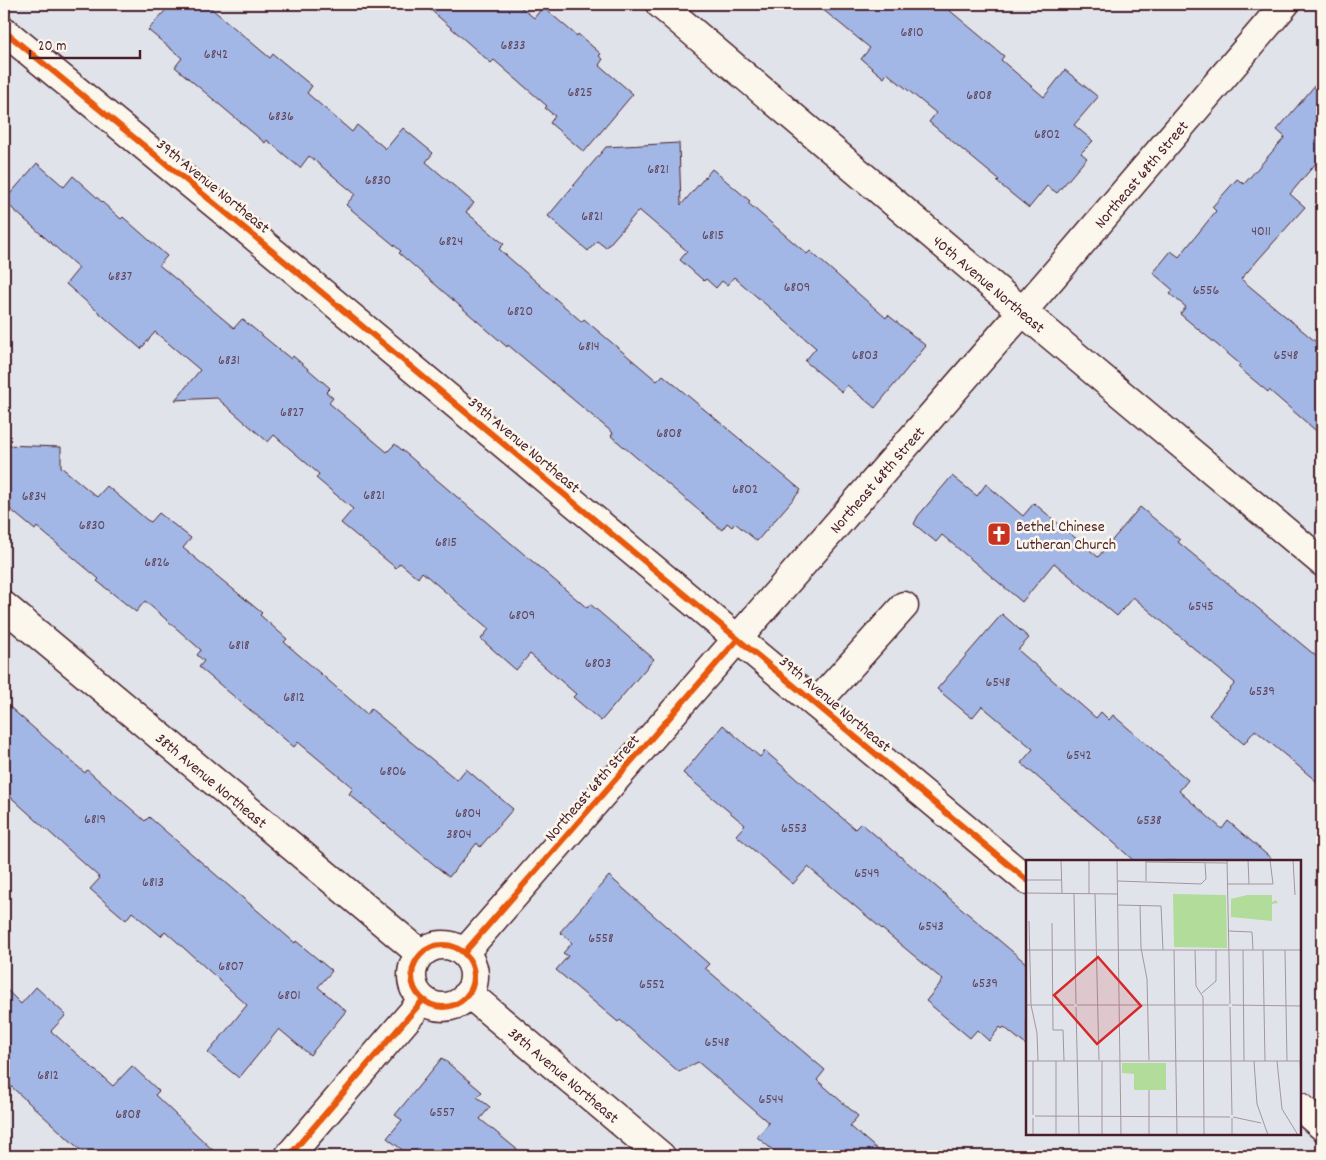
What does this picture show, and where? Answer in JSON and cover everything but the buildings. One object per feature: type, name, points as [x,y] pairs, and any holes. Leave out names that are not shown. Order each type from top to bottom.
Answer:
[{"type":"street","name":"40th Avenue Northeast","points":[[660,4],[1322,562]]},
{"type":"street","name":"Northeast 68th Street","points":[[464,953],[1022,311],[1285,4]]},
{"type":"street","name":"39th Avenue Northeast","points":[[4,31],[248,231],[1026,879]]},
{"type":"street","name":"38th Avenue Northeast","points":[[4,606],[421,954]]},
{"type":"street","points":[[816,704],[904,606]]},
{"type":"street","points":[[446,945],[464,953],[470,962],[473,972],[473,982],[468,994],[455,1004],[445,1007],[435,1006],[423,1000],[414,986],[412,977],[414,967],[421,954],[436,946],[446,945]]},
{"type":"street","name":"38th Avenue Northeast","points":[[468,994],[661,1156]]},
{"type":"street","points":[[289,1156],[423,1000]]},
{"type":"street","points":[[1301,1108],[1322,1126]]},
{"type":"cycle path","points":[[4,31],[248,231],[1026,879]]},
{"type":"cycle path","points":[[464,953],[738,639]]},
{"type":"cycle path","points":[[443,945],[455,948],[465,954],[471,964],[474,976],[471,988],[465,998],[455,1004],[443,1007],[431,1004],[421,998],[415,988],[412,976],[415,964],[421,954],[431,948],[443,945]]},
{"type":"cycle path","points":[[289,1156],[423,1000]]},
{"type":"place","name":"Bethel Chinese Lutheran Church","points":[[999,534]]}]
